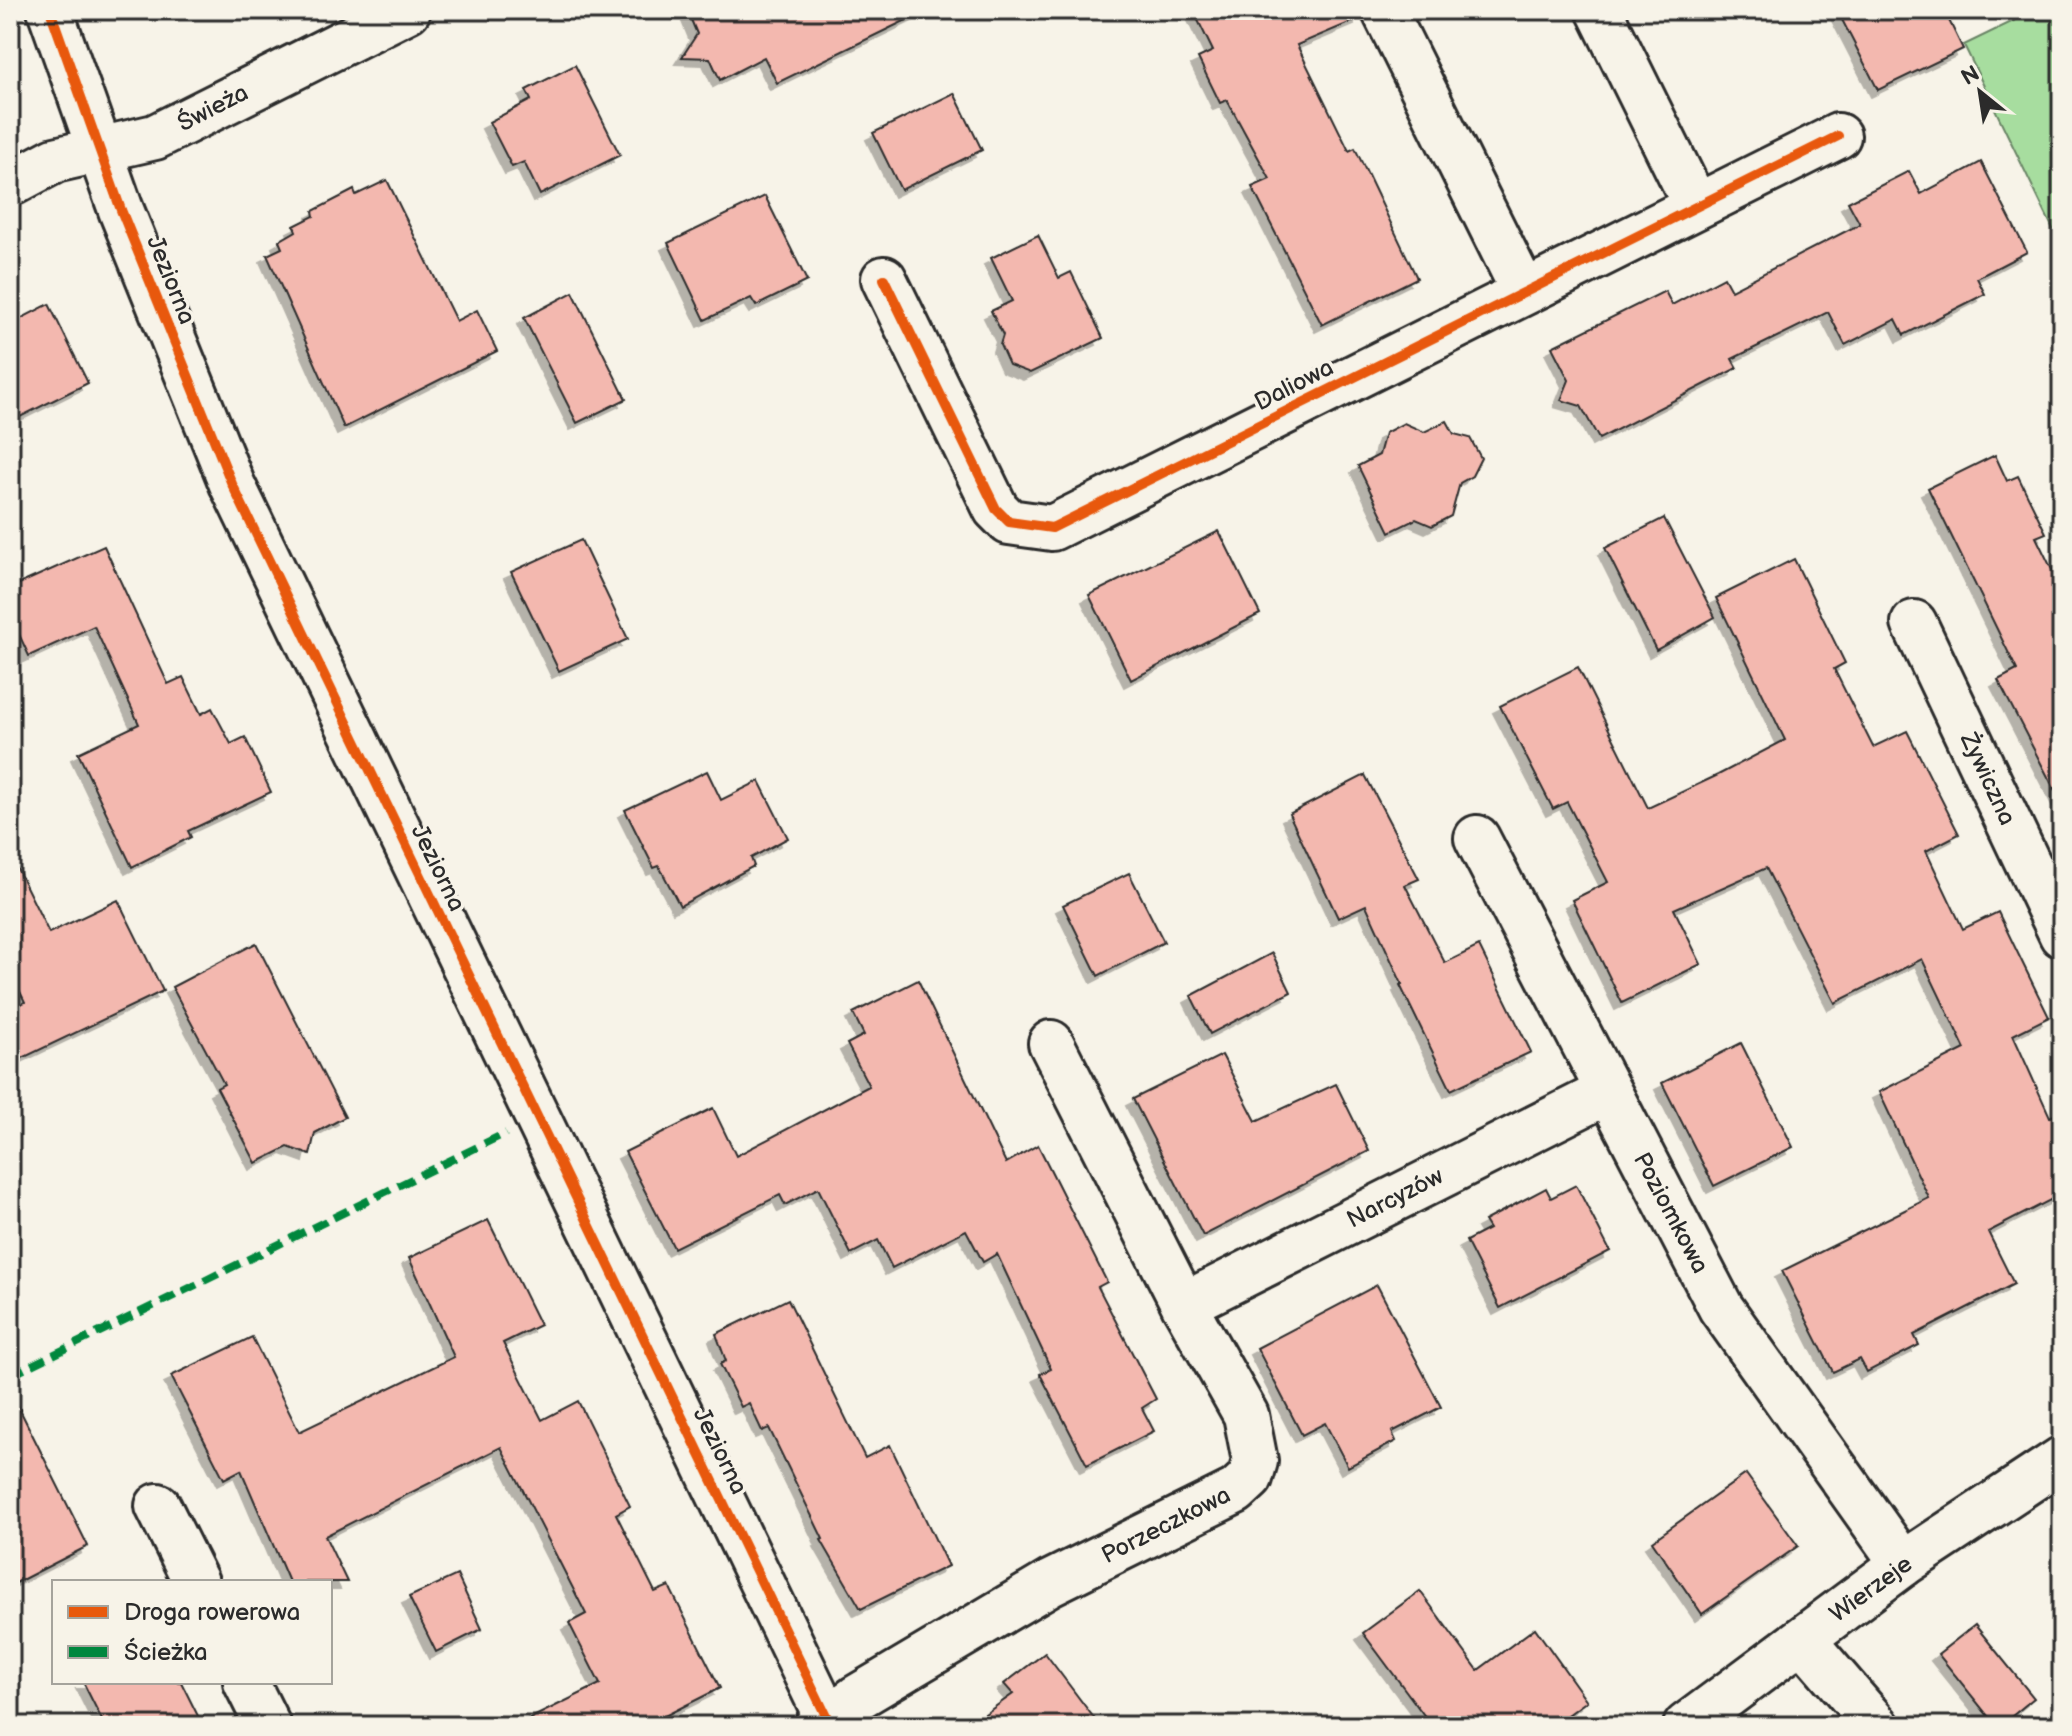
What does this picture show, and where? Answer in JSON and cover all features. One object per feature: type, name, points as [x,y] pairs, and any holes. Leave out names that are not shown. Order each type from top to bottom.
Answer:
[{"type":"street","name":"Jeziorna","points":[[50,10],[121,210],[232,484],[825,1723]]},
{"type":"street","name":"Świeża","points":[[10,184],[55,160],[155,137],[408,10]]},
{"type":"street","points":[[1384,10],[1524,292]]},
{"type":"street","points":[[1599,10],[1696,206]]},
{"type":"street","name":"Daliowa","points":[[884,279],[996,509],[1009,522],[1052,528],[1838,136]]},
{"type":"street","name":"Żywiczna","points":[[1914,623],[2062,935]]},
{"type":"street","name":"Poziomkowa","points":[[1477,838],[1721,1308],[1903,1564]]},
{"type":"street","name":"Porzeczkowa","points":[[825,1723],[1050,1583],[1236,1491],[1250,1478],[1255,1461],[1246,1415],[1184,1305],[1051,1043]]},
{"type":"street","name":"Narcyzów","points":[[1184,1305],[1607,1092]]},
{"type":"street","name":"Wierzeje","points":[[1686,1726],[1903,1564],[2062,1459]]},
{"type":"street","points":[[158,1506],[195,1580]]},
{"type":"street","points":[[1803,1640],[1877,1726]]},
{"type":"street","points":[[247,1684],[268,1726]]},
{"type":"green space","points":[[2036,10],[2062,10],[2062,227],[2054,231],[1964,45]]},
{"type":"building","points":[[687,10],[927,10],[777,83],[764,57],[720,80],[710,58],[682,57],[697,34]]},
{"type":"building","points":[[1193,10],[1359,10],[1361,18],[1297,45],[1349,151],[1355,148],[1417,278],[1322,325],[1252,187],[1270,179],[1227,100],[1220,103],[1198,58],[1213,51]]},
{"type":"building","points":[[1837,10],[1944,10],[1963,49],[1878,90]]},
{"type":"building","points":[[575,65],[620,155],[540,195],[524,162],[512,167],[489,122],[531,100],[526,90]]},
{"type":"building","points":[[954,93],[982,150],[901,190],[873,133]]},
{"type":"building","points":[[1981,162],[2027,252],[1977,278],[1985,294],[1904,335],[1896,319],[1845,345],[1828,312],[1732,359],[1737,368],[1599,439],[1581,406],[1561,400],[1569,380],[1552,347],[1665,291],[1672,305],[1724,277],[1731,290],[1860,224],[1848,202],[1909,171],[1921,194]]},
{"type":"building","points":[[387,180],[456,321],[477,310],[497,351],[344,428],[267,255],[282,248],[279,241],[296,231],[294,226],[314,216],[313,211],[354,190],[356,195]]},
{"type":"building","points":[[765,196],[807,281],[756,306],[751,298],[705,320],[668,243]]},
{"type":"building","points":[[1038,235],[1059,278],[1071,272],[1103,338],[1030,373],[1009,365],[1000,345],[1003,335],[991,311],[1012,301],[991,258]]},
{"type":"building","points":[[573,292],[626,399],[577,423],[524,318]]},
{"type":"building","points":[[49,304],[88,383],[10,422],[10,324]]},
{"type":"building","points":[[1447,421],[1454,434],[1470,438],[1481,458],[1472,476],[1460,483],[1451,516],[1432,526],[1416,519],[1390,532],[1358,466],[1379,455],[1385,433],[1404,423],[1424,432]]},
{"type":"building","points":[[1995,455],[2007,481],[2018,476],[2046,533],[2036,537],[2062,590],[2062,804],[1998,680],[2017,670],[1928,488]]},
{"type":"building","points":[[1664,518],[1715,617],[1656,650],[1605,548]]},
{"type":"building","points":[[1219,531],[1260,614],[1131,680],[1089,595]]},
{"type":"building","points":[[581,540],[628,639],[559,671],[511,572]]},
{"type":"building","points":[[104,546],[168,684],[183,677],[201,714],[212,708],[231,744],[245,737],[271,792],[188,831],[191,837],[132,867],[78,753],[139,724],[94,626],[29,656],[10,615],[10,588]]},
{"type":"building","points":[[1794,559],[1845,663],[1834,669],[1873,747],[1907,731],[1959,834],[1926,851],[1963,929],[1998,912],[2049,1017],[2013,1035],[2050,1117],[2062,1111],[2062,1194],[1988,1232],[2014,1284],[1914,1335],[1919,1345],[1867,1372],[1860,1359],[1833,1372],[1782,1271],[1929,1198],[1879,1092],[1965,1049],[1922,959],[1835,1003],[1766,868],[1674,909],[1701,964],[1622,1003],[1572,900],[1608,882],[1567,802],[1553,809],[1500,706],[1578,667],[1648,808],[1718,775],[1785,740],[1716,598]]},
{"type":"building","points":[[707,771],[721,800],[759,781],[788,838],[751,858],[754,866],[680,906],[659,866],[654,868],[625,810]]},
{"type":"building","points":[[1365,775],[1419,879],[1405,885],[1445,963],[1479,946],[1531,1052],[1451,1090],[1400,985],[1366,905],[1338,918],[1289,814]]},
{"type":"building","points":[[10,854],[49,933],[118,900],[163,991],[10,1064],[10,1009],[25,1002],[10,971]]},
{"type":"building","points":[[1129,873],[1164,942],[1098,976],[1063,905]]},
{"type":"building","points":[[256,943],[345,1117],[315,1133],[310,1155],[288,1147],[256,1163],[217,1088],[224,1084],[172,987]]},
{"type":"building","points":[[1272,953],[1291,992],[1210,1034],[1191,996]]},
{"type":"building","points":[[918,980],[1006,1163],[1038,1145],[1107,1282],[1098,1287],[1156,1399],[1142,1408],[1154,1431],[1087,1465],[1040,1374],[1051,1369],[997,1254],[983,1262],[966,1230],[892,1268],[878,1240],[851,1254],[818,1188],[785,1205],[780,1195],[674,1248],[625,1152],[713,1108],[736,1156],[869,1086],[847,1044],[864,1035],[853,1013]]},
{"type":"building","points":[[1741,1043],[1793,1147],[1714,1186],[1662,1083]]},
{"type":"building","points":[[1222,1055],[1256,1121],[1336,1084],[1369,1151],[1203,1236],[1133,1099]]},
{"type":"building","points":[[1576,1185],[1610,1251],[1500,1308],[1466,1241],[1489,1229],[1484,1221],[1546,1188],[1551,1198]]},
{"type":"building","points":[[488,1220],[540,1325],[503,1343],[542,1420],[578,1401],[630,1506],[616,1514],[655,1592],[669,1586],[720,1688],[645,1726],[515,1726],[600,1684],[569,1623],[586,1614],[501,1447],[325,1536],[347,1582],[288,1580],[241,1470],[224,1479],[171,1376],[252,1337],[299,1432],[454,1357],[409,1258]]},
{"type":"building","points":[[1377,1285],[1441,1407],[1392,1432],[1396,1441],[1348,1467],[1325,1423],[1302,1435],[1257,1348]]},
{"type":"building","points":[[788,1299],[865,1458],[890,1445],[948,1566],[861,1609],[821,1540],[769,1428],[762,1431],[749,1403],[741,1407],[720,1364],[726,1361],[716,1334]]},
{"type":"building","points":[[10,1390],[88,1546],[10,1586]]},
{"type":"building","points":[[1746,1474],[1798,1546],[1702,1614],[1652,1541]]},
{"type":"building","points":[[457,1575],[482,1629],[436,1652],[409,1597]]},
{"type":"building","points":[[1420,1591],[1478,1670],[1535,1628],[1587,1701],[1553,1726],[1432,1726],[1363,1633]]},
{"type":"building","points":[[1975,1625],[2034,1698],[2000,1726],[1996,1726],[1938,1654]]},
{"type":"building","points":[[1045,1653],[1100,1726],[968,1726],[1013,1694],[1004,1684]]},
{"type":"building","points":[[84,1684],[182,1684],[203,1726],[105,1726]]},
{"type":"marked path","points":[[10,1376],[506,1133]]},
{"type":"cycle path","points":[[50,10],[121,210],[232,484],[831,1726]]},
{"type":"cycle path","points":[[884,279],[996,509],[1009,522],[1052,528],[1838,136]]}]
